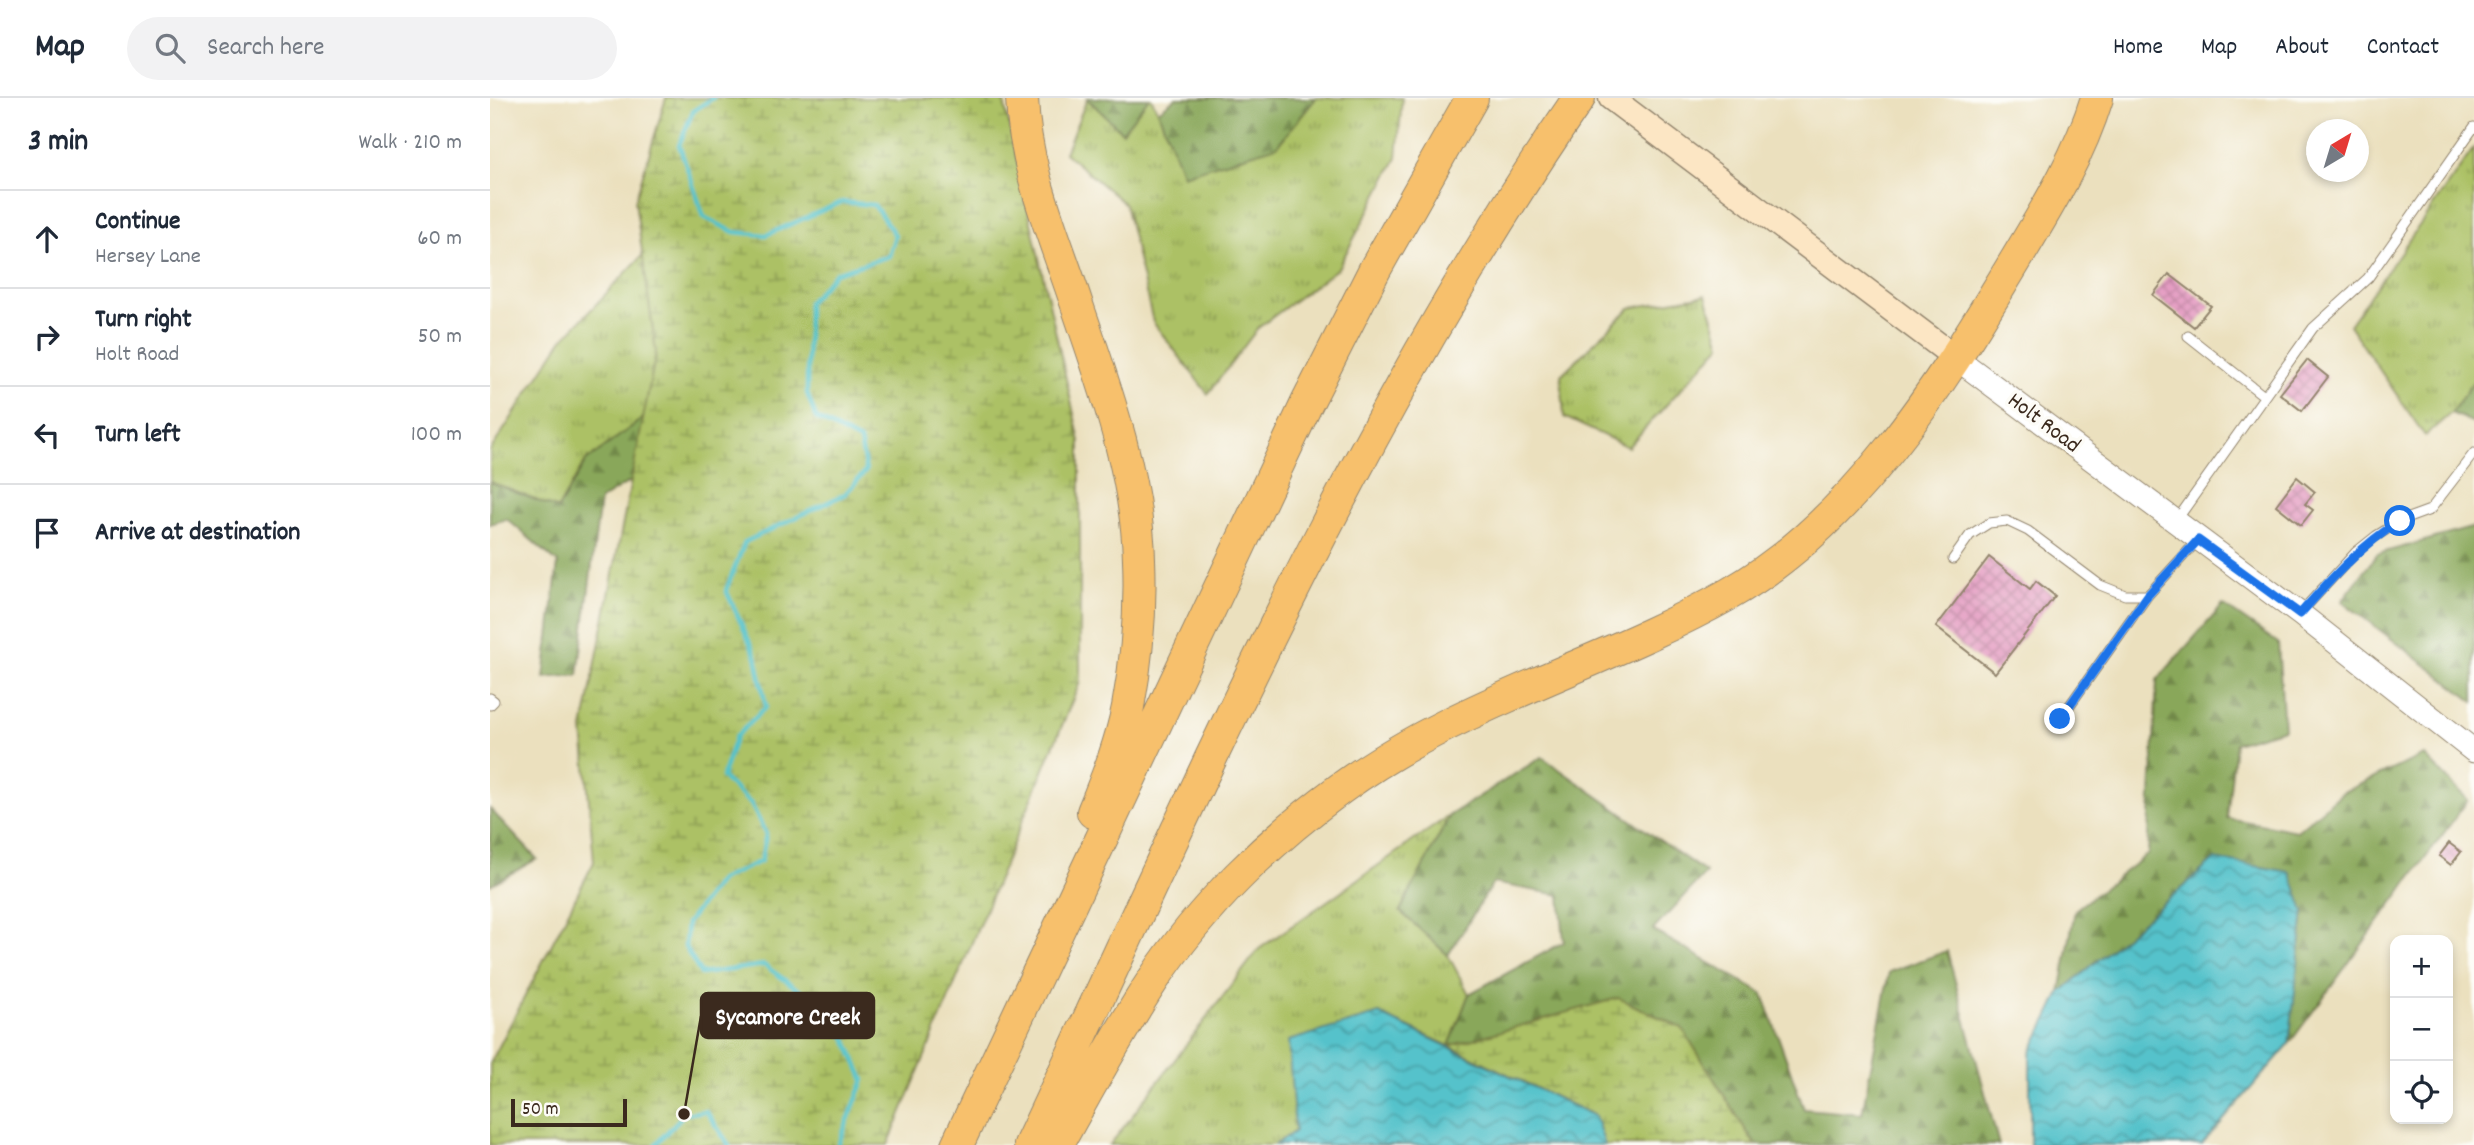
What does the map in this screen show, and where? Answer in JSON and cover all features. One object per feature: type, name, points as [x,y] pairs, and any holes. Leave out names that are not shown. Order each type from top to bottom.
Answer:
[{"type":"highway","points":[[993,1068],[1015,988],[1113,764],[1128,707],[1139,605],[1139,557],[1122,450],[1037,187],[1027,150],[1022,98]]},
{"type":"highway","points":[[957,1145],[1307,403],[1375,269],[1472,98]]},
{"type":"highway","points":[[1030,1145],[1333,509],[1440,315],[1579,98]]},
{"type":"highway","points":[[1057,1145],[1154,978],[1193,927],[1241,874],[1293,827],[1340,789],[1439,729],[1513,693],[1661,629],[1731,593],[1813,532],[1849,495],[1907,426],[1956,358],[2066,177],[2088,128],[2097,98]]},
{"type":"main road","name":"Holt Road","points":[[1619,104],[1956,358]]},
{"type":"street","name":"Holt Road","points":[[1956,358],[2300,614],[2474,751]]},
{"type":"lane","points":[[2175,523],[2313,328],[2368,278],[2474,127]]},
{"type":"lane","points":[[2188,336],[2264,397]]},
{"type":"lane","points":[[2300,614],[2356,552],[2400,521],[2430,510],[2474,453]]},
{"type":"lane","points":[[1952,559],[1969,535],[1989,523],[2007,521],[2028,531],[2100,585],[2125,595],[2148,595]]},
{"type":"lane","points":[[2060,719],[2148,595],[2198,540]]},
{"type":"lane","points":[[490,698],[494,701],[490,705]]},
{"type":"green space","points":[[666,98],[1003,98],[1080,441],[1080,682],[888,1145],[490,1145],[490,1064],[594,862],[583,729],[656,352],[635,201]]},
{"type":"green space","points":[[1087,98],[1149,98],[1122,132]]},
{"type":"green space","points":[[1149,98],[1158,111],[1277,146],[1316,98],[1402,98],[1397,158],[1338,268],[1258,328],[1208,394],[1153,322],[1125,204],[1065,153],[1087,99],[1122,131]]},
{"type":"green space","points":[[1176,98],[1316,98],[1277,146],[1183,175],[1158,111]]},
{"type":"green space","points":[[2474,148],[2474,381],[2451,413],[2425,436],[2349,325]]},
{"type":"green space","points":[[677,219],[785,379],[586,460],[558,509],[490,482],[490,451],[562,340]]},
{"type":"green space","points":[[1706,295],[1721,345],[1628,447],[1564,417],[1561,375],[1630,308]]},
{"type":"green space","points":[[711,367],[713,430],[600,500],[578,675],[544,678],[558,563],[507,519],[490,524],[490,482],[558,509],[586,461]]},
{"type":"green space","points":[[2474,381],[2474,423],[2451,413]]},
{"type":"green space","points":[[2474,527],[2474,702],[2342,601],[2377,554]]},
{"type":"green space","points":[[2223,605],[2278,643],[2284,729],[2235,743],[2227,818],[2297,831],[2343,792],[2424,755],[2468,800],[2289,1044],[2304,911],[2215,859],[2060,993],[2075,910],[2148,854],[2157,680]]},
{"type":"green space","points":[[1542,757],[1706,873],[1653,930],[1763,994],[1804,1109],[1862,1114],[1889,972],[1947,951],[1999,1145],[1755,1145],[1682,1028],[1618,998],[1449,1046],[1469,994],[1564,942],[1560,895],[1493,883],[1448,955],[1400,911],[1450,815]]},
{"type":"green space","points":[[490,809],[537,859],[490,885]]},
{"type":"green space","points":[[1450,815],[1400,911],[1448,955],[1469,994],[1449,1046],[1379,1014],[1289,1041],[1295,1131],[1275,1145],[1110,1145],[1259,949]]},
{"type":"green space","points":[[1618,998],[1682,1028],[1755,1145],[1605,1145],[1595,1116],[1449,1046]]},
{"type":"water","points":[[2215,859],[2290,872],[2304,911],[2289,1044],[2202,1145],[2030,1145],[2030,1054],[2060,993]]},
{"type":"water","points":[[1379,1014],[1595,1116],[1605,1145],[1275,1145],[1295,1131],[1288,1041]]},
{"type":"building","points":[[2169,274],[2211,306],[2194,327],[2153,295]]},
{"type":"building","points":[[2307,360],[2328,377],[2302,411],[2280,394]]},
{"type":"building","points":[[2297,477],[2315,492],[2305,504],[2313,510],[2301,525],[2276,505]]},
{"type":"building","points":[[1989,557],[2030,589],[2036,581],[2055,596],[1995,673],[1936,627]]},
{"type":"building","points":[[2449,843],[2461,852],[2451,865],[2439,856]]},
{"type":"waterway","points":[[713,98],[693,111],[679,145],[704,217],[734,232],[766,235],[842,202],[874,205],[895,235],[889,256],[835,273],[808,303],[807,393],[816,418],[860,441],[866,471],[845,494],[745,542],[726,590],[756,656],[766,707],[736,736],[722,777],[751,804],[766,834],[761,861],[720,880],[687,923],[685,947],[701,974],[764,965],[816,1002],[845,1037],[864,1080],[838,1145]]},
{"type":"waterway","points":[[655,1145],[684,1114],[706,1111],[729,1145]]},
{"type":"place","name":"Sycamore Creek","points":[[684,1114]]},
{"type":"route","points":[[2060,719],[2148,595],[2198,540],[2300,614],[2356,552],[2400,521]]}]
